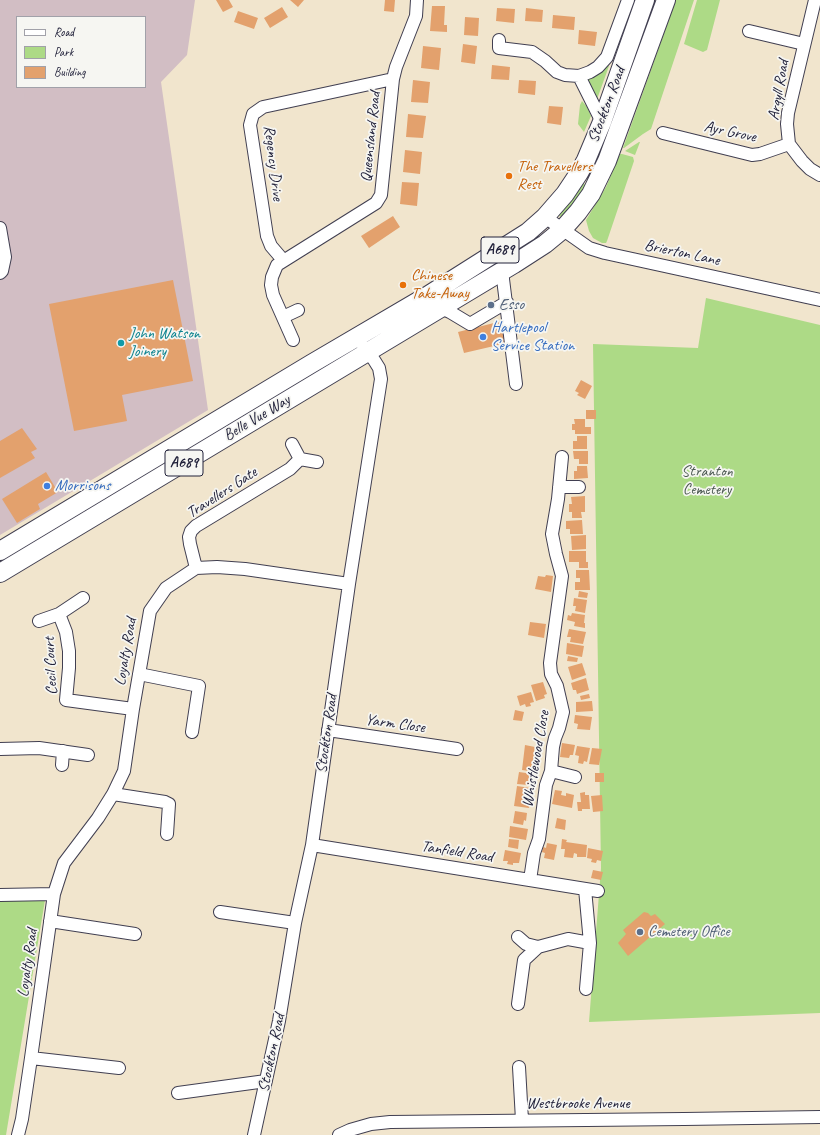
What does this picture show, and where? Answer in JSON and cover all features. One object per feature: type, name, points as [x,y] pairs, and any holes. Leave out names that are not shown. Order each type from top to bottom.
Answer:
[{"type":"highway","name":"Stockton Road","points":[[508,268],[545,244],[562,230],[591,194],[607,162],[666,0]]},
{"type":"highway","name":"Stockton Road","points":[[0,551],[427,296],[528,232],[545,217],[565,194],[580,173],[602,122],[634,7]]},
{"type":"highway","name":"Belle Vue Way","points":[[0,573],[508,268]]},
{"type":"street","name":"Queensland Road","points":[[293,340],[273,296],[271,285],[272,277],[277,265],[283,260],[376,203],[381,195],[393,79],[396,66],[416,16],[417,0]]},
{"type":"street","points":[[499,40],[499,48],[532,52],[557,72],[565,75],[579,76],[598,67],[606,57],[634,7],[660,19]]},
{"type":"street","name":"Argyll Road","points":[[816,7],[804,44],[788,113],[787,124],[789,144],[802,161],[810,169],[820,175]]},
{"type":"street","points":[[749,31],[804,44]]},
{"type":"street","points":[[579,76],[602,122]]},
{"type":"street","name":"Regency Drive","points":[[283,260],[271,246],[267,236],[250,125],[253,114],[263,107],[393,79]]},
{"type":"street","name":"Ayr Grove","points":[[663,133],[752,155],[760,154],[789,144]]},
{"type":"street","name":"Brierton Lane","points":[[545,217],[589,248],[614,255],[820,300]]},
{"type":"street","points":[[0,228],[6,257],[0,273]]},
{"type":"street","points":[[508,268],[507,302],[516,384]]},
{"type":"street","points":[[441,308],[470,324],[507,302]]},
{"type":"street","points":[[283,317],[298,310]]},
{"type":"street","name":"Stockton Road","points":[[254,1135],[279,1021],[295,923],[312,845],[349,584],[381,379],[379,368],[357,337]]},
{"type":"street","points":[[292,444],[300,459],[317,462]]},
{"type":"street","name":"Whistlewood Close","points":[[530,880],[534,853],[539,839],[546,785],[552,772],[554,738],[559,728],[563,712],[557,686],[551,674],[550,663],[562,576],[552,534],[558,499],[562,457]]},
{"type":"street","name":"Travellers Gate","points":[[196,568],[189,537],[191,531],[196,526],[290,468],[300,459]]},
{"type":"street","points":[[559,487],[579,487]]},
{"type":"street","points":[[196,568],[217,567],[245,569],[349,584]]},
{"type":"street","name":"Loyalty Road","points":[[18,1135],[22,1119],[54,894],[64,863],[98,818],[113,794],[124,771],[150,611],[166,588],[196,568]]},
{"type":"street","name":"Cecil Court","points":[[39,621],[59,614],[83,598]]},
{"type":"street","name":"Cecil Court","points":[[59,614],[66,632],[69,651],[66,700],[133,709]]},
{"type":"street","points":[[139,674],[199,686],[192,732]]},
{"type":"street","name":"Yarm Close","points":[[328,730],[457,749]]},
{"type":"street","points":[[0,749],[39,748],[88,755]]},
{"type":"street","points":[[62,765],[63,751]]},
{"type":"street","points":[[552,772],[575,777]]},
{"type":"street","points":[[113,794],[165,802],[169,804],[167,834]]},
{"type":"street","name":"Tanfield Road","points":[[312,845],[598,891]]},
{"type":"street","points":[[585,888],[590,943],[586,988]]},
{"type":"street","points":[[0,895],[54,894]]},
{"type":"street","points":[[220,912],[295,923]]},
{"type":"street","points":[[50,921],[135,934]]},
{"type":"street","points":[[518,937],[526,944],[538,947]]},
{"type":"street","points":[[518,1004],[524,960],[538,947],[568,939],[590,943]]},
{"type":"street","points":[[31,1058],[119,1068]]},
{"type":"street","points":[[519,1067],[522,1120]]},
{"type":"street","points":[[178,1093],[266,1081]]},
{"type":"street","name":"Westbrooke Avenue","points":[[339,1135],[371,1124],[390,1122],[820,1116]]},
{"type":"shaded area","points":[[0,0],[195,0],[187,55],[161,82],[208,410],[0,535]]},
{"type":"green space","points":[[676,0],[694,0],[651,129],[623,148]]},
{"type":"green space","points":[[697,0],[720,0],[707,50],[703,52],[684,44]]},
{"type":"green space","points":[[608,65],[609,66],[596,102],[583,78]]},
{"type":"green space","points":[[582,101],[587,107],[591,116],[584,132],[578,124],[580,105]]},
{"type":"green space","points":[[639,142],[635,155],[625,151]]},
{"type":"green space","points":[[620,154],[633,157],[634,161],[607,241],[606,243],[602,243],[593,238],[586,220],[606,187]]},
{"type":"green space","points":[[583,182],[585,188],[564,215],[562,217],[559,216],[560,210],[563,211],[566,207],[563,205],[576,189],[579,190],[582,186],[579,184]]},
{"type":"green space","name":"Stranton Cemetery","points":[[706,298],[820,325],[820,1013],[589,1022],[601,868],[593,344],[698,348]]},
{"type":"green space","points":[[45,900],[6,1135],[0,1135],[0,901]]},
{"type":"building","points":[[216,0],[229,0],[233,7],[223,12]]},
{"type":"building","points":[[290,0],[304,0],[298,7]]},
{"type":"building","points":[[385,0],[395,0],[394,12],[384,11]]},
{"type":"building","points":[[432,6],[445,6],[444,25],[447,25],[447,32],[430,31]]},
{"type":"building","points":[[282,7],[288,17],[270,28],[264,18]]},
{"type":"building","points":[[497,8],[515,9],[514,23],[496,21]]},
{"type":"building","points":[[526,8],[543,10],[542,22],[525,21]]},
{"type":"building","points":[[238,11],[258,18],[254,29],[234,22]]},
{"type":"building","points":[[553,15],[575,17],[574,30],[552,28]]},
{"type":"building","points":[[465,17],[479,18],[478,36],[464,35]]},
{"type":"building","points":[[579,30],[597,32],[595,46],[578,44]]},
{"type":"building","points":[[463,44],[477,46],[475,64],[461,62]]},
{"type":"building","points":[[423,46],[441,48],[439,70],[421,68]]},
{"type":"building","points":[[492,65],[510,67],[509,80],[491,79]]},
{"type":"building","points":[[413,80],[430,82],[428,103],[411,102]]},
{"type":"building","points":[[519,80],[536,81],[535,95],[518,93]]},
{"type":"building","points":[[549,106],[563,107],[561,125],[547,123]]},
{"type":"building","points":[[408,114],[426,116],[423,138],[406,137]]},
{"type":"building","points":[[405,150],[422,152],[420,174],[403,172]]},
{"type":"building","points":[[402,182],[419,183],[417,206],[400,204]]},
{"type":"building","points":[[393,216],[400,227],[369,248],[361,236]]},
{"type":"building","name":"John Watson Joinery","points":[[173,280],[193,381],[122,395],[127,421],[74,431],[49,304]]},
{"type":"building","name":"Hartlepool Service Station","points":[[502,321],[507,343],[464,353],[458,332]]},
{"type":"building","points":[[581,380],[592,386],[585,399],[577,395],[579,393],[575,391]]},
{"type":"building","points":[[586,410],[596,410],[596,419],[586,419]]},
{"type":"building","points":[[574,419],[585,419],[585,427],[591,427],[591,434],[575,434],[575,430],[572,430],[572,424],[575,424]]},
{"type":"building","points":[[22,428],[37,449],[31,452],[35,458],[0,478],[0,441]]},
{"type":"building","points":[[577,436],[587,436],[587,449],[573,449],[573,441],[577,441]]},
{"type":"building","points":[[573,451],[588,451],[588,464],[579,464],[579,459],[574,459]]},
{"type":"building","points":[[577,466],[587,466],[588,478],[574,479],[574,471],[577,471]]},
{"type":"building","points":[[46,472],[58,492],[38,504],[40,509],[17,523],[2,499]]},
{"type":"building","points":[[585,496],[585,512],[581,512],[582,518],[572,518],[572,512],[569,512],[569,504],[572,504],[571,497]]},
{"type":"building","points":[[582,520],[583,534],[570,534],[570,529],[566,529],[566,521]]},
{"type":"building","points":[[586,535],[586,549],[572,550],[571,536]]},
{"type":"building","points":[[569,551],[586,551],[586,562],[588,562],[588,568],[579,568],[579,562],[569,562]]},
{"type":"building","points":[[576,570],[589,570],[590,590],[575,590],[575,582],[580,582],[580,578],[576,578]]},
{"type":"building","points":[[546,575],[553,576],[551,592],[535,589],[538,576],[545,577]]},
{"type":"building","points":[[579,591],[588,593],[587,598],[578,597]]},
{"type":"building","points":[[574,598],[587,600],[585,613],[575,611],[576,606],[573,606]]},
{"type":"building","points":[[572,613],[585,615],[585,628],[574,626],[575,622],[567,620],[568,615],[571,616]]},
{"type":"building","points":[[530,622],[546,624],[544,638],[528,635]]},
{"type":"building","points":[[569,629],[586,632],[583,644],[570,642],[571,637],[567,637]]},
{"type":"building","points":[[567,643],[584,646],[582,657],[566,654]]},
{"type":"building","points":[[568,656],[578,658],[577,662],[567,661]]},
{"type":"building","points":[[582,663],[586,675],[572,680],[568,667]]},
{"type":"building","points":[[586,678],[589,690],[577,694],[576,690],[573,690],[571,683]]},
{"type":"building","points":[[543,682],[547,694],[544,695],[545,698],[536,701],[531,685]]},
{"type":"building","points":[[531,692],[534,702],[530,703],[531,706],[526,707],[525,704],[520,706],[517,696]]},
{"type":"building","points":[[589,694],[590,698],[581,700],[580,696]]},
{"type":"building","points":[[592,701],[593,711],[576,712],[576,702]]},
{"type":"building","points":[[515,710],[524,712],[522,721],[513,720]]},
{"type":"building","points":[[575,715],[592,717],[590,730],[577,729],[578,724],[574,723]]},
{"type":"building","points":[[562,743],[575,745],[573,755],[570,755],[569,758],[560,757]]},
{"type":"building","points":[[525,745],[535,747],[534,751],[541,752],[539,761],[534,760],[534,764],[537,765],[536,772],[522,770]]},
{"type":"building","points":[[577,746],[590,748],[587,762],[584,761],[583,764],[578,763],[579,756],[575,755]]},
{"type":"building","points":[[592,748],[602,749],[599,765],[589,764]]},
{"type":"building","points":[[519,772],[533,774],[532,781],[529,781],[528,785],[517,784]]},
{"type":"building","points":[[595,773],[604,773],[604,782],[595,782]]},
{"type":"building","points":[[517,786],[531,788],[529,796],[526,795],[526,800],[531,801],[529,808],[514,806]]},
{"type":"building","points":[[555,790],[562,791],[561,795],[566,796],[566,793],[574,795],[572,808],[552,804]]},
{"type":"building","points":[[585,792],[585,795],[589,795],[590,809],[582,809],[582,811],[578,811],[577,802],[581,802],[580,793]]},
{"type":"building","points":[[602,795],[603,811],[593,812],[591,796]]},
{"type":"building","points":[[515,811],[527,813],[526,821],[524,820],[523,825],[513,823]]},
{"type":"building","points":[[557,818],[566,820],[565,830],[555,828]]},
{"type":"building","points":[[510,826],[528,829],[526,840],[509,837]]},
{"type":"building","points":[[509,839],[519,840],[518,849],[508,847]]},
{"type":"building","points":[[562,839],[567,840],[566,842],[587,845],[586,857],[577,857],[577,854],[574,853],[573,858],[564,857],[565,849],[561,849]]},
{"type":"building","points":[[547,843],[557,845],[554,860],[544,858],[545,853],[542,852],[543,847],[546,848]]},
{"type":"building","points":[[588,848],[603,851],[601,861],[597,860],[596,863],[591,862],[592,859],[587,858]]},
{"type":"building","points":[[505,850],[521,853],[519,863],[513,863],[513,865],[507,864],[508,861],[503,861]]},
{"type":"building","points":[[593,870],[603,872],[601,880],[591,878]]},
{"type":"building","name":"Cemetery Office","points":[[644,912],[651,916],[655,914],[665,924],[628,956],[618,943],[626,934],[623,930]]},
{"type":"place","name":"The Travellers Rest","points":[[509,176]]},
{"type":"place","name":"Chinese Take-Away","points":[[403,285]]},
{"type":"place","name":"Esso","points":[[491,305]]},
{"type":"place","name":"Hartlepool Service Station","points":[[483,337]]},
{"type":"place","name":"John Watson Joinery","points":[[121,343]]},
{"type":"place","name":"Morrisons","points":[[47,486]]},
{"type":"place","name":"Cemetery Office","points":[[640,932]]}]
